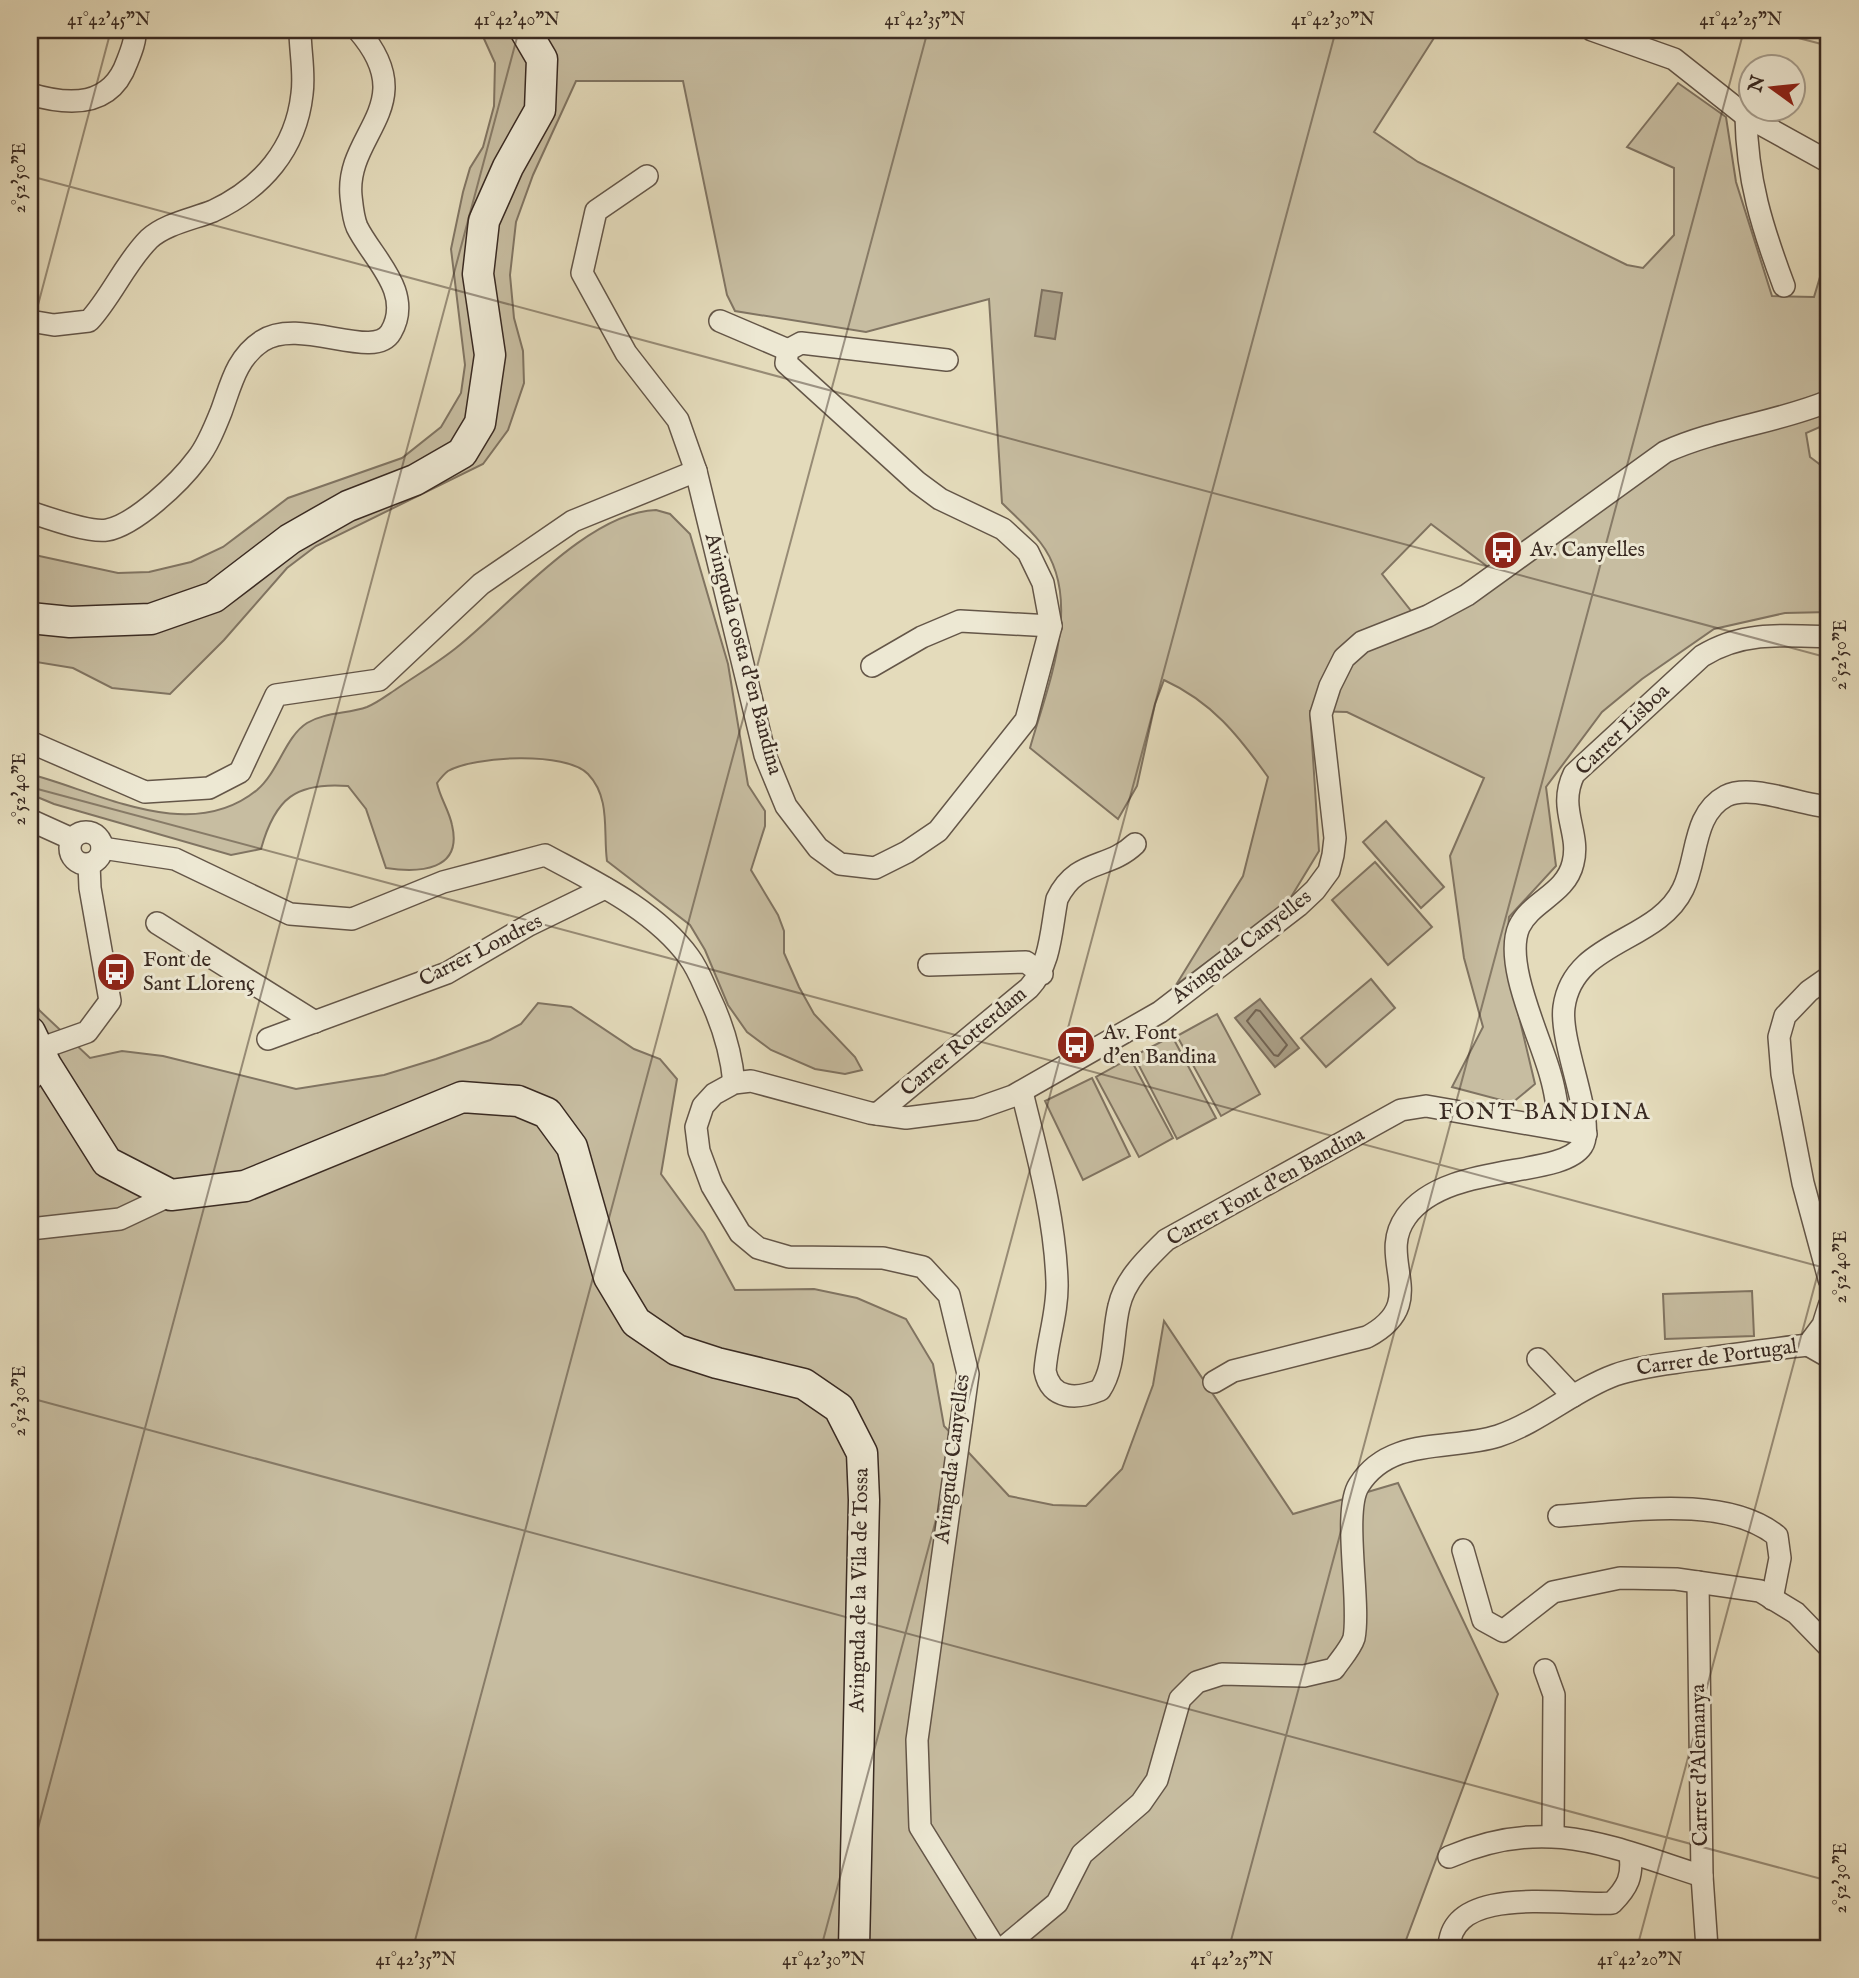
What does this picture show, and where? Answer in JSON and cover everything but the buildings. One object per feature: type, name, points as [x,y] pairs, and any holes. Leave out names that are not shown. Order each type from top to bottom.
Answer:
[{"type":"main road","points":[[30,618],[70,622],[152,620],[214,597],[290,539],[348,506],[415,480],[462,453],[480,423],[490,355],[478,274],[484,221],[508,167],[540,110],[542,59],[526,30]]},
{"type":"main road","points":[[36,1057],[107,1161],[171,1195]]},
{"type":"main road","name":"Avinguda de la Vila de Tossa","points":[[171,1195],[245,1186],[462,1097],[518,1101],[547,1113],[572,1147],[610,1277],[636,1322],[677,1350],[717,1363],[804,1384],[839,1408],[862,1453],[864,1500],[853,1948]]},
{"type":"street","points":[[30,94],[74,101],[91,99],[111,91],[123,73],[135,30]]},
{"type":"street","points":[[30,321],[54,325],[89,321],[105,304],[150,238],[237,199],[260,183],[277,164],[299,113],[303,92],[300,30]]},
{"type":"street","points":[[30,512],[105,531],[120,525],[137,516],[198,458],[220,413],[237,367],[264,339],[280,332],[314,332],[369,344],[382,342],[391,332],[397,299],[382,260],[357,227],[350,193],[353,173],[381,109],[383,77],[371,45],[358,30]]},
{"type":"street","points":[[1602,31],[1674,59],[1736,108]]},
{"type":"street","points":[[1746,122],[1747,158],[1759,221],[1784,286]]},
{"type":"street","points":[[1757,122],[1829,162]]},
{"type":"street","name":"Avinguda costa d'en Bandina","points":[[648,176],[596,211],[582,273],[626,353],[678,420],[696,471],[765,755],[786,806],[818,848],[840,864],[874,868],[907,852],[938,831],[1026,720],[1051,626],[1043,583],[1028,552],[1003,529],[940,499],[916,482],[786,363],[788,350]]},
{"type":"street","points":[[720,321],[788,350],[801,343],[947,360]]},
{"type":"street","name":"Avinguda Canyelles","points":[[995,1948],[920,1827],[917,1740],[968,1374],[949,1295],[923,1267],[883,1258],[789,1257],[758,1248],[740,1233],[712,1186],[698,1151],[696,1127],[709,1100],[734,1083],[766,1083],[877,1114],[906,1118],[976,1109],[1023,1092],[1160,1012],[1315,890],[1329,871],[1335,838],[1321,714],[1330,686],[1344,658],[1362,642],[1428,616],[1467,596],[1665,452],[1699,436],[1797,413],[1829,401]]},
{"type":"street","points":[[30,742],[145,792],[209,788],[240,772],[276,695],[379,680],[481,584],[573,521],[696,471]]},
{"type":"street","points":[[872,666],[922,637],[960,621],[1051,626]]},
{"type":"street","name":"Carrer Lisboa","points":[[1560,1129],[1551,1075],[1517,968],[1515,944],[1520,925],[1563,885],[1571,873],[1574,858],[1566,798],[1574,774],[1702,656],[1721,644],[1772,634],[1829,637]]},
{"type":"street","points":[[1214,1382],[1233,1371],[1367,1337],[1384,1328],[1397,1314],[1401,1291],[1399,1233],[1417,1203],[1441,1188],[1558,1160],[1577,1152],[1586,1134],[1586,1120],[1563,1026],[1568,990],[1581,969],[1598,954],[1658,918],[1677,901],[1689,874],[1701,824],[1711,808],[1724,797],[1749,792],[1829,807]]},
{"type":"street","points":[[30,820],[72,839],[78,834],[89,832],[98,837],[90,888],[110,1001],[88,1032],[36,1057]]},
{"type":"street","name":"Carrer Rotterdam","points":[[877,1114],[1029,988],[1042,974],[1062,889],[1079,870],[1120,856],[1135,844]]},
{"type":"street","points":[[96,856],[175,859],[290,915],[352,919],[443,882],[545,855],[605,888],[653,920],[677,941],[692,960],[724,1028],[732,1056],[734,1083]]},
{"type":"street","name":"Carrer Londres","points":[[268,1039],[447,973],[528,925],[605,888]]},
{"type":"street","points":[[157,923],[315,1022]]},
{"type":"street","points":[[929,965],[1026,962],[1042,974]]},
{"type":"street","points":[[1829,976],[1809,991],[1785,1016],[1779,1046],[1803,1183],[1829,1279]]},
{"type":"street","name":"Carrer Font d'en Bandina","points":[[1023,1092],[1052,1227],[1057,1282],[1056,1312],[1045,1371],[1047,1381],[1055,1390],[1073,1398],[1100,1390],[1108,1377],[1119,1304],[1125,1289],[1150,1256],[1180,1230],[1221,1213],[1401,1111],[1426,1106],[1586,1134]]},
{"type":"street","points":[[30,1229],[120,1219],[171,1195]]},
{"type":"street","points":[[1829,1306],[1823,1325],[1808,1345],[1829,1357]]},
{"type":"street","name":"Carrer de Portugal","points":[[1003,1948],[1056,1903],[1082,1854],[1141,1803],[1157,1780],[1180,1699],[1197,1682],[1222,1674],[1304,1676],[1334,1669],[1354,1640],[1356,1601],[1352,1519],[1357,1487],[1378,1466],[1405,1449],[1497,1436],[1541,1416],[1573,1395],[1615,1375],[1649,1366],[1808,1345]]},
{"type":"street","points":[[1538,1359],[1573,1395]]},
{"type":"street","points":[[1559,1516],[1707,1510],[1761,1523],[1777,1536],[1780,1558],[1772,1599]]},
{"type":"street","points":[[1463,1550],[1483,1620],[1503,1631],[1553,1592],[1620,1578],[1698,1582],[1760,1591],[1796,1613],[1829,1647]]},
{"type":"street","name":"Carrer d'Alemanya","points":[[1698,1582],[1702,1876],[1707,1948]]},
{"type":"street","points":[[1545,1670],[1554,1695],[1553,1834]]},
{"type":"street","points":[[1449,1857],[1483,1842],[1521,1835],[1553,1834],[1702,1876]]},
{"type":"street","points":[[1449,1948],[1455,1928],[1475,1910],[1499,1902],[1612,1903],[1625,1891],[1632,1872],[1630,1854]]},
{"type":"shaded area","points":[[480,30],[1426,30],[1434,38],[1374,132],[1418,162],[1627,265],[1643,268],[1674,235],[1674,168],[1627,147],[1678,83],[1726,117],[1736,182],[1772,296],[1814,297],[1829,247],[1829,423],[1806,433],[1810,457],[1822,466],[1829,466],[1829,612],[1785,613],[1714,629],[1642,679],[1602,712],[1546,787],[1556,866],[1509,917],[1506,962],[1535,1084],[1512,1103],[1452,1087],[1483,1027],[1464,958],[1450,856],[1484,778],[1347,712],[1310,711],[1319,851],[1288,902],[1176,985],[1243,876],[1268,777],[1223,721],[1196,699],[1164,680],[1155,704],[1137,786],[1118,819],[1030,748],[1058,644],[1060,590],[1053,565],[1040,542],[1002,503],[989,299],[866,332],[735,311],[727,295],[683,81],[576,81],[533,175],[516,222],[510,275],[514,318],[523,351],[524,383],[508,430],[483,464],[316,546],[287,568],[224,640],[170,694],[112,688],[73,668],[30,661],[30,554],[118,573],[149,572],[191,562],[223,547],[288,498],[402,458],[441,427],[461,393],[465,365],[451,249],[470,168],[483,147],[494,106],[495,63]],"holes":[[[1431,524],[1488,567],[1453,592],[1412,612],[1382,574]]]},
{"type":"shaded area","points":[[656,510],[670,514],[690,534],[728,664],[748,785],[765,811],[765,826],[751,870],[778,915],[784,931],[784,953],[799,987],[814,1014],[855,1057],[862,1070],[845,1074],[815,1069],[771,1050],[747,1032],[728,1005],[705,950],[690,925],[607,861],[605,816],[600,794],[588,774],[577,767],[541,759],[520,758],[478,762],[448,771],[437,783],[452,825],[454,840],[451,852],[436,866],[412,870],[386,868],[366,809],[348,786],[314,787],[290,797],[273,817],[261,849],[231,855],[54,804],[30,794],[30,774],[114,801],[174,814],[203,813],[231,806],[265,782],[293,737],[307,723],[321,717],[367,707],[378,701],[456,648],[550,564],[577,544],[603,527],[630,515]]},
{"type":"shaded area","points":[[1386,821],[1444,887],[1421,908],[1363,842]]},
{"type":"shaded area","points":[[1375,862],[1432,927],[1388,965],[1332,900]]},
{"type":"shaded area","points":[[1371,979],[1395,1008],[1326,1067],[1301,1038]]},
{"type":"shaded area","points":[[30,987],[39,1010],[90,1058],[122,1051],[163,1056],[296,1089],[384,1075],[490,1040],[521,1024],[538,1003],[571,1007],[634,1049],[660,1059],[677,1079],[661,1174],[704,1233],[735,1290],[814,1289],[857,1298],[906,1319],[933,1364],[944,1426],[1009,1496],[1053,1505],[1086,1506],[1122,1469],[1153,1385],[1164,1321],[1293,1514],[1398,1483],[1498,1694],[1403,1948],[30,1948]]},
{"type":"shaded area","points":[[1217,1014],[1260,1094],[1221,1116],[1177,1036]]},
{"type":"shaded area","points":[[1172,1036],[1216,1118],[1177,1139],[1134,1056]]},
{"type":"shaded area","points":[[1130,1058],[1173,1138],[1139,1157],[1096,1077]]},
{"type":"shaded area","points":[[1092,1078],[1130,1156],[1083,1180],[1045,1101]]},
{"type":"shaded area","points":[[1752,1291],[1754,1336],[1665,1339],[1663,1294]]},
{"type":"water","points":[[1042,290],[1062,293],[1055,339],[1035,336]]},
{"type":"water","points":[[1260,999],[1299,1048],[1275,1067],[1235,1018]]},
{"type":"place","name":"Av. Canyelles","points":[[1503,550]]},
{"type":"place","name":"Font de Sant Llorenç","points":[[116,972]]},
{"type":"place","name":"Av. Font d'en Bandina","points":[[1076,1045]]},
{"type":"district","name":"FONT BANDINA","points":[[1545,1112]]}]
